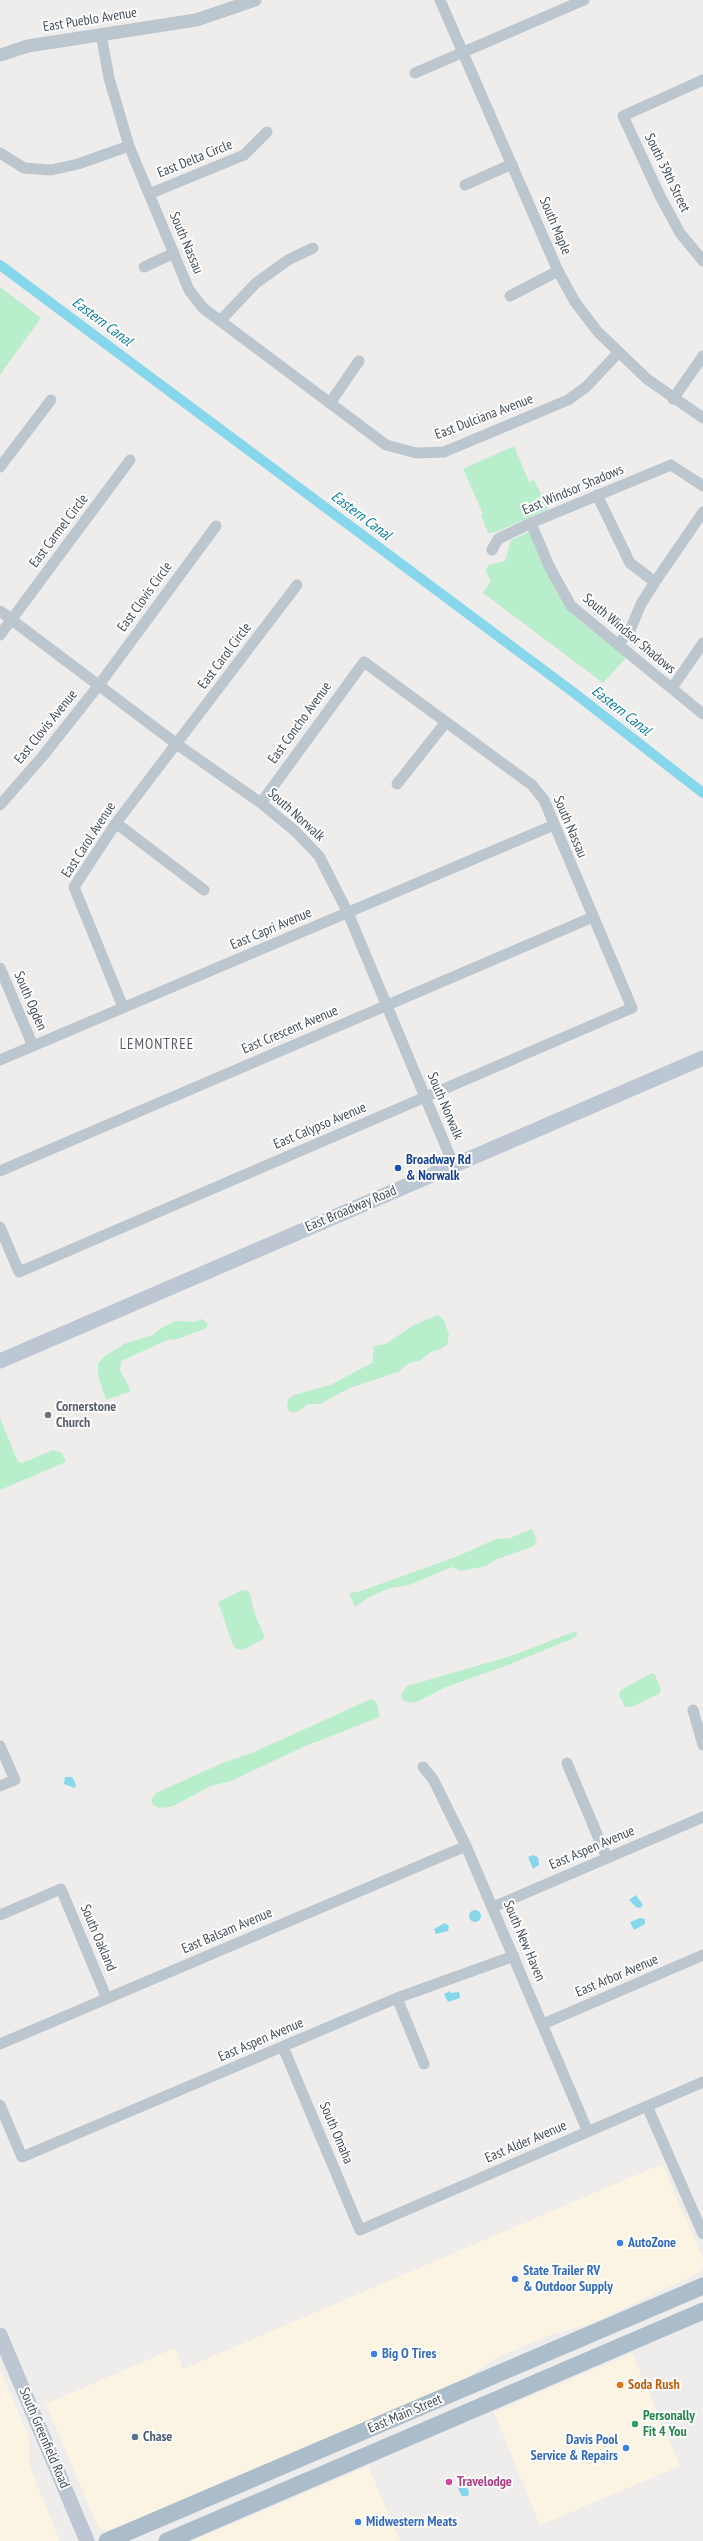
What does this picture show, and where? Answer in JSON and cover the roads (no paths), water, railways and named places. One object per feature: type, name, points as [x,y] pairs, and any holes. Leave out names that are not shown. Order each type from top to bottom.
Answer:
[{"type":"main road","name":"East Broadway Road","points":[[0,1361],[703,1058]]},
{"type":"main road","name":"East Main Street","points":[[107,2541],[703,2286]]},
{"type":"main road","name":"East Main Street","points":[[167,2541],[703,2311]]},
{"type":"main road","name":"South Greenfield Road","points":[[0,2335],[87,2541]]},
{"type":"street","name":"East Pueblo Avenue","points":[[0,55],[28,46],[196,20],[255,0]]},
{"type":"street","name":"South Maple","points":[[440,0],[558,271],[575,302],[598,332],[647,380],[703,418]]},
{"type":"street","points":[[415,73],[584,0]]},
{"type":"street","name":"South Nassau","points":[[101,34],[109,78],[129,146],[189,290],[203,308],[330,403]]},
{"type":"street","name":"South 39th Street","points":[[703,80],[623,116],[663,202],[680,233],[703,261]]},
{"type":"street","name":"East Delta Circle","points":[[149,194],[244,155],[266,132]]},
{"type":"street","points":[[0,153],[24,168],[51,170],[78,164],[129,146]]},
{"type":"street","points":[[465,185],[512,164]]},
{"type":"street","points":[[220,321],[256,283],[288,260],[313,248]]},
{"type":"street","points":[[144,267],[174,253]]},
{"type":"street","points":[[510,296],[558,271]]},
{"type":"street","name":"East Dulciana Avenue","points":[[330,403],[386,445],[416,453],[444,452],[568,400],[586,387],[619,352]]},
{"type":"street","points":[[673,399],[703,356]]},
{"type":"street","points":[[330,403],[359,361]]},
{"type":"street","points":[[0,467],[51,400]]},
{"type":"street","name":"East Carmel Circle","points":[[0,635],[130,460]]},
{"type":"street","name":"East Windsor Shadows","points":[[492,550],[498,539],[531,522],[671,465],[703,486]]},
{"type":"street","points":[[597,495],[630,563],[655,582]]},
{"type":"street","points":[[618,645],[630,628],[641,604],[655,582],[703,512]]},
{"type":"street","name":"South Windsor Shadows","points":[[531,522],[549,566],[571,606],[703,714]]},
{"type":"street","name":"East Clovis Circle","points":[[99,685],[216,526]]},
{"type":"street","name":"East Carol Circle","points":[[178,745],[297,585]]},
{"type":"street","name":"South Norwalk","points":[[0,611],[178,745],[261,803],[295,831],[319,856],[348,913],[424,1098],[454,1166]]},
{"type":"street","points":[[672,688],[703,643]]},
{"type":"street","name":"South Nassau","points":[[364,662],[532,785],[544,800],[632,1008]]},
{"type":"street","name":"East Concho Avenue","points":[[261,803],[364,662]]},
{"type":"street","name":"East Clovis Avenue","points":[[0,805],[42,757],[99,685]]},
{"type":"street","points":[[397,784],[446,722]]},
{"type":"street","name":"East Carol Avenue","points":[[122,1008],[74,887],[116,823],[178,745]]},
{"type":"street","points":[[116,823],[204,890]]},
{"type":"street","name":"East Capri Avenue","points":[[0,1060],[554,825]]},
{"type":"street","name":"East Crescent Avenue","points":[[0,1171],[593,918]]},
{"type":"street","name":"South Ogden","points":[[0,968],[33,1046]]},
{"type":"street","name":"East Calypso Avenue","points":[[0,1227],[20,1272],[632,1008]]},
{"type":"street","points":[[693,1710],[703,1745]]},
{"type":"street","points":[[0,1746],[14,1780],[0,1786]]},
{"type":"street","points":[[567,1763],[607,1858]]},
{"type":"street","name":"South New Haven","points":[[423,1767],[433,1779],[466,1846],[588,2132]]},
{"type":"street","name":"East Aspen Avenue","points":[[493,1907],[703,1817]]},
{"type":"street","name":"East Balsam Avenue","points":[[0,2044],[466,1846]]},
{"type":"street","name":"South Oakland","points":[[0,1915],[61,1889],[106,1999]]},
{"type":"street","name":"East Arbor Avenue","points":[[543,2024],[703,1955]]},
{"type":"street","name":"East Aspen Avenue","points":[[0,2105],[22,2157],[397,1998],[514,1956]]},
{"type":"street","points":[[397,1998],[424,2064]]},
{"type":"street","name":"South Omaha","points":[[283,2047],[360,2230]]},
{"type":"street","name":"East Alder Avenue","points":[[360,2230],[703,2082]]},
{"type":"street","points":[[647,2106],[703,2234]]},
{"type":"water","points":[[65,1777],[72,1777],[76,1784],[75,1788],[64,1784]]},
{"type":"water","points":[[533,1855],[538,1857],[539,1865],[533,1869],[528,1857]]},
{"type":"water","points":[[636,1895],[643,1905],[640,1908],[636,1907],[629,1900]]},
{"type":"water","points":[[475,1910],[479,1912],[481,1916],[479,1920],[475,1922],[471,1920],[469,1916],[471,1912]]},
{"type":"water","points":[[640,1918],[645,1919],[645,1924],[634,1930],[630,1922]]},
{"type":"water","points":[[445,1923],[449,1926],[448,1931],[436,1934],[434,1929]]},
{"type":"water","points":[[450,1991],[451,1993],[459,1992],[460,1998],[448,2002],[444,1994]]},
{"type":"water","points":[[461,2482],[465,2483],[469,2492],[468,2496],[462,2496],[457,2487]]},
{"type":"waterway","name":"Eastern Canal","points":[[0,265],[573,692],[703,793]]},
{"type":"place","name":"Broadway Rd & Norwalk","points":[[398,1168]]},
{"type":"place","name":"Cornerstone Church","points":[[48,1415]]},
{"type":"place","name":"AutoZone","points":[[620,2243]]},
{"type":"place","name":"State Trailer RV & Outdoor Supply","points":[[515,2279]]},
{"type":"place","name":"Big O Tires","points":[[374,2354]]},
{"type":"place","name":"Soda Rush","points":[[620,2385]]},
{"type":"place","name":"Personally Fit 4 You","points":[[635,2424]]},
{"type":"place","name":"Chase","points":[[135,2437]]},
{"type":"place","name":"Davis Pool Service & Repairs","points":[[626,2448]]},
{"type":"place","name":"Travelodge","points":[[449,2482]]},
{"type":"place","name":"Midwestern Meats","points":[[358,2522]]},
{"type":"district","name":"LEMONTREE","points":[[157,1045]]}]
